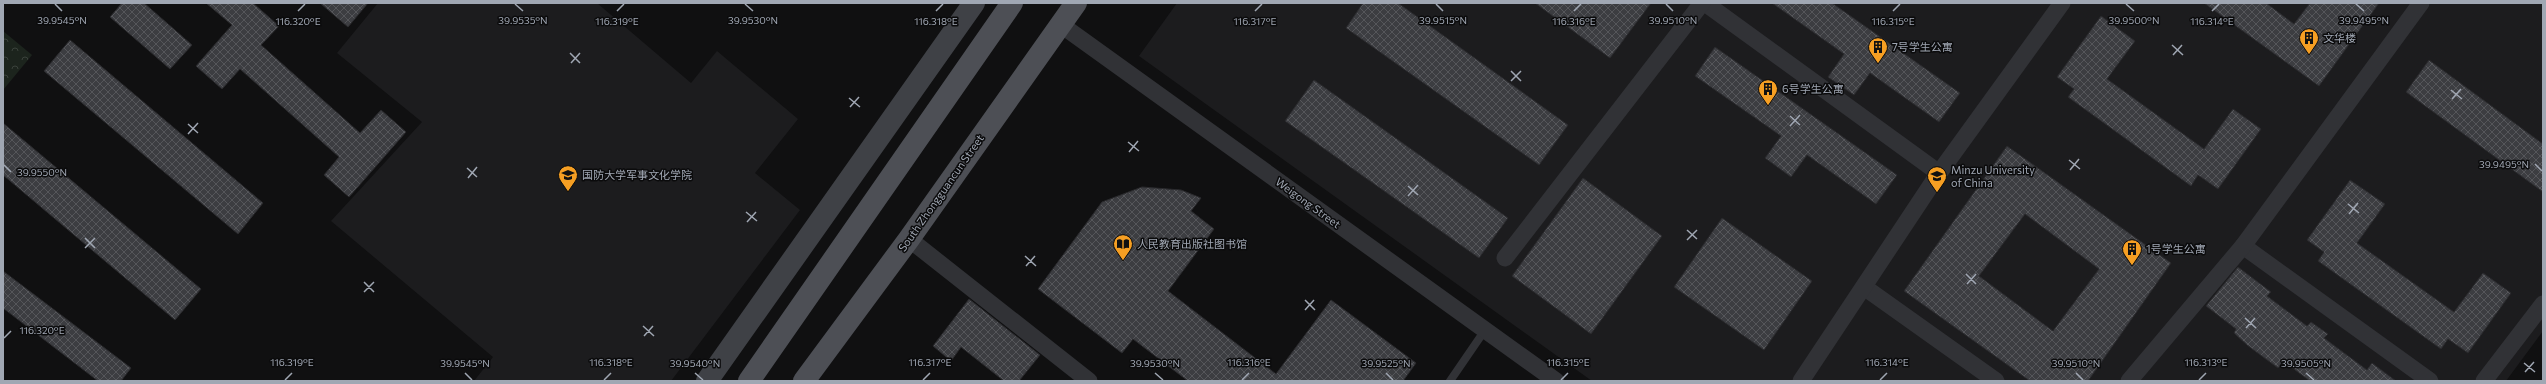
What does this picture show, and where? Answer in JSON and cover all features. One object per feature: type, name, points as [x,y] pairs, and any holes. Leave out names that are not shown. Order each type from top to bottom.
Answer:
[{"type":"main road","points":[[749,381],[1012,3]]},
{"type":"main road","name":"South Zhongguancun Street","points":[[804,381],[909,239],[1076,3]]},
{"type":"street","points":[[707,381],[974,3]]},
{"type":"street","points":[[1506,258],[1704,3],[1939,174]]},
{"type":"street","points":[[1801,381],[1939,174],[2062,3]]},
{"type":"street","points":[[2129,381],[2243,246],[2421,3]]},
{"type":"street","name":"Weigong Street","points":[[1060,24],[1556,381]]},
{"type":"street","points":[[909,239],[1089,381]]},
{"type":"street","points":[[2243,246],[2430,381]]},
{"type":"street","points":[[1864,287],[1996,381]]},
{"type":"street","points":[[2484,381],[2543,304]]},
{"type":"lane","points":[[1450,381],[1485,330]]},
{"type":"shaded area","name":"国防大学军事文化学院","points":[[378,3],[597,3],[691,83],[717,51],[798,119],[755,173],[800,210],[671,381],[474,381],[493,357],[331,221],[422,122],[337,53]]},
{"type":"shaded area","name":"Minzu University of China","points":[[1177,3],[2543,3],[2543,331],[2506,381],[1592,381],[1139,56]]},
{"type":"green space","points":[[3,31],[32,55],[3,90]]},
{"type":"building","points":[[122,3],[144,3],[192,45],[170,69],[110,17]]},
{"type":"building","points":[[206,3],[253,3],[279,26],[261,45],[360,133],[381,110],[406,132],[349,197],[324,175],[339,157],[240,69],[222,89],[196,66],[232,25]]},
{"type":"building","points":[[320,3],[368,3],[348,27]]},
{"type":"building","points":[[1363,3],[1398,3],[1568,125],[1539,165],[1346,28]]},
{"type":"building","points":[[1535,3],[1651,3],[1610,58]]},
{"type":"building","name":"7号学生公寓","points":[[1772,3],[1832,3],[1960,93],[1939,122],[1870,73],[1854,95],[1828,77],[1844,54]]},
{"type":"building","name":"文华楼","points":[[2204,3],[2266,3],[2294,24],[2310,3],[2379,3],[2319,86]]},
{"type":"building","points":[[2101,16],[2135,41],[2107,79],[2204,149],[2233,109],[2261,129],[2218,189],[2198,175],[2191,186],[2068,97],[2074,89],[2057,77]]},
{"type":"building","points":[[70,40],[263,203],[238,234],[44,71]]},
{"type":"building","name":"6号学生公寓","points":[[1715,47],[1897,175],[1876,204],[1807,155],[1791,177],[1765,158],[1781,136],[1695,76]]},
{"type":"building","points":[[2429,60],[2543,144],[2543,192],[2406,92]]},
{"type":"building","points":[[1314,80],[1508,218],[1479,258],[1285,121]]},
{"type":"building","points":[[3,123],[201,289],[175,320],[3,175]]},
{"type":"building","name":"1号学生公寓","points":[[2007,146],[2171,263],[2088,381],[2030,381],[1904,291]],"holes":[[[2025,214],[2099,269],[2053,331],[1979,276]]]},
{"type":"building","points":[[1583,178],[1662,236],[1591,334],[1512,276]]},
{"type":"building","points":[[2350,180],[2385,204],[2357,243],[2454,312],[2483,273],[2511,293],[2468,353],[2448,339],[2441,349],[2318,261],[2324,252],[2307,240]]},
{"type":"building","points":[[1142,187],[1181,190],[1201,198],[1191,211],[1214,229],[1168,291],[1276,374],[1331,300],[1416,363],[1403,381],[1188,381],[1133,339],[1122,353],[1038,289],[1102,202]]},
{"type":"building","points":[[1722,218],[1812,281],[1764,350],[1674,287]]},
{"type":"building","points":[[2238,267],[2271,292],[2267,296],[2307,326],[2311,322],[2328,334],[2324,338],[2367,370],[2372,363],[2396,381],[2310,381],[2283,361],[2278,368],[2247,345],[2234,333],[2236,329],[2206,306]]},
{"type":"building","points":[[3,271],[131,368],[121,381],[98,381],[3,308]]},
{"type":"building","points":[[969,299],[1040,355],[1019,381],[1004,381],[961,347],[951,361],[933,346]]},
{"type":"place","name":"文华楼","points":[[2309,55]]},
{"type":"place","name":"7号学生公寓","points":[[1878,64]]},
{"type":"place","name":"6号学生公寓","points":[[1768,106]]},
{"type":"place","name":"国防大学军事文化学院","points":[[568,192]]},
{"type":"place","name":"Minzu University of China","points":[[1937,193]]},
{"type":"place","name":"人民教育出版社图书馆","points":[[1123,261]]},
{"type":"place","name":"1号学生公寓","points":[[2132,266]]}]
